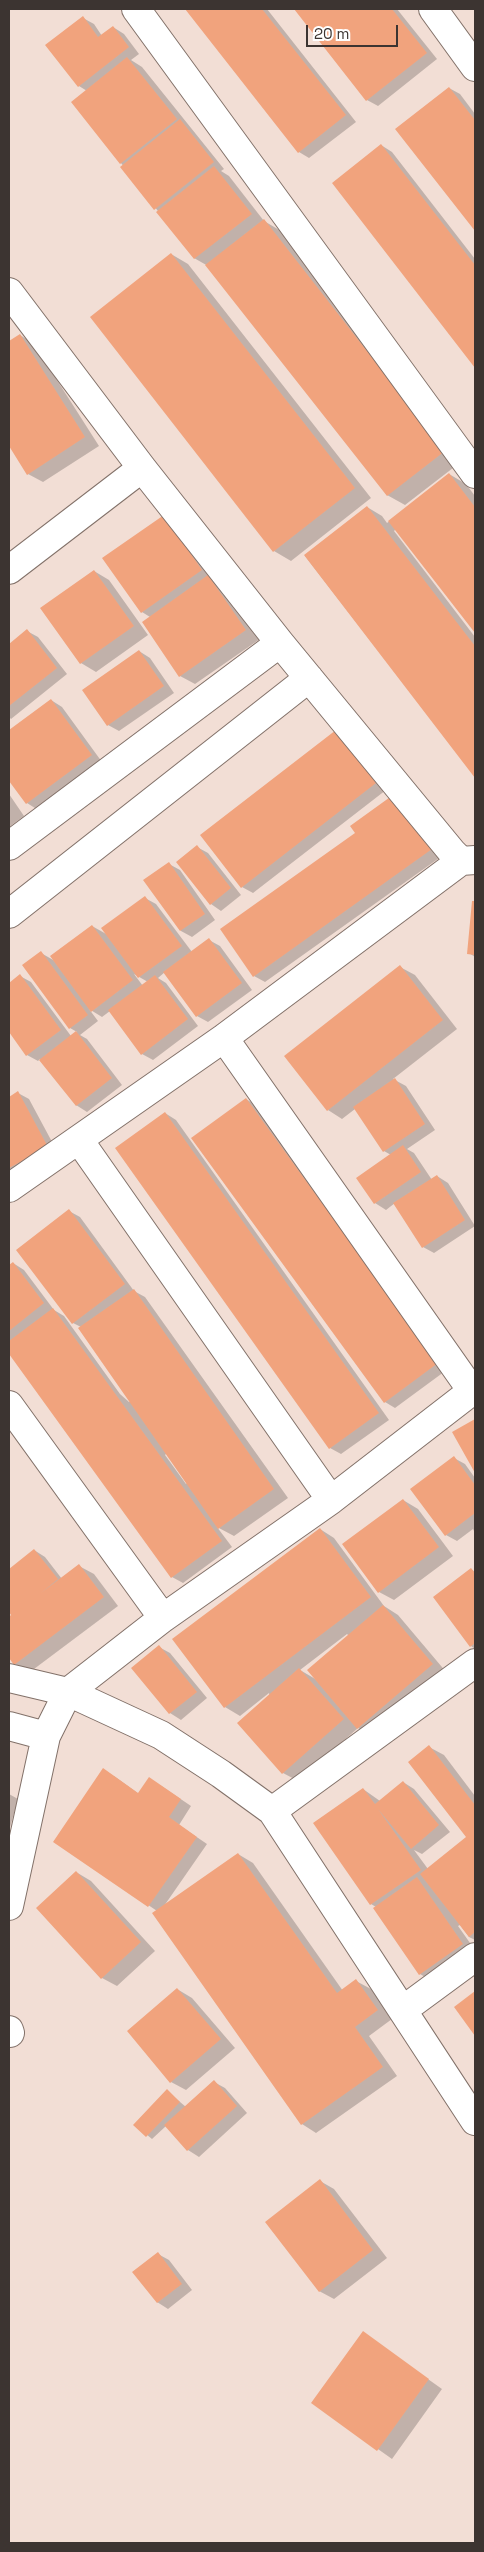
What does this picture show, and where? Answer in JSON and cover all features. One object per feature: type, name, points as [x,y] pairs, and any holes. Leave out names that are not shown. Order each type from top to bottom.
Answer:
[{"type":"street","points":[[136,9],[475,474]]},
{"type":"street","points":[[433,9],[475,67]]},
{"type":"street","points":[[9,295],[280,643],[468,861],[224,1038],[9,1188]]},
{"type":"street","points":[[9,570],[142,468]]},
{"type":"street","points":[[9,846],[280,643]]},
{"type":"street","points":[[9,914],[309,678]]},
{"type":"street","points":[[9,1906],[46,1736],[68,1692],[163,1618],[331,1500],[472,1391],[224,1038]]},
{"type":"street","points":[[79,1140],[331,1500]]},
{"type":"street","points":[[9,1405],[163,1618]]},
{"type":"street","points":[[272,1811],[475,1663]]},
{"type":"street","points":[[9,1678],[68,1692],[161,1736],[221,1774],[272,1811],[475,2121]]},
{"type":"street","points":[[9,1726],[46,1736]]},
{"type":"street","points":[[403,2010],[475,1957]]},
{"type":"building","points":[[185,9],[262,9],[346,115],[298,153]]},
{"type":"building","points":[[294,9],[392,9],[427,53],[366,101]]},
{"type":"building","points":[[83,16],[98,37],[113,26],[129,47],[78,87],[45,45]]},
{"type":"building","points":[[127,57],[177,119],[120,164],[71,102]]},
{"type":"building","points":[[449,87],[475,120],[475,231],[395,129]]},
{"type":"building","points":[[180,119],[214,162],[154,210],[120,167]]},
{"type":"building","points":[[381,144],[475,265],[475,368],[332,183]]},
{"type":"building","points":[[214,166],[252,214],[194,259],[156,212]]},
{"type":"building","points":[[264,219],[445,451],[387,496],[205,265]]},
{"type":"building","points":[[171,253],[355,488],[273,552],[90,317]]},
{"type":"building","points":[[20,334],[85,437],[27,475],[9,446],[9,341]]},
{"type":"building","points":[[449,473],[475,507],[475,633],[388,521]]},
{"type":"building","points":[[367,506],[475,646],[475,778],[304,555]]},
{"type":"building","points":[[164,515],[202,570],[141,613],[102,558]]},
{"type":"building","points":[[94,570],[134,626],[80,664],[40,608]]},
{"type":"building","points":[[208,575],[246,630],[179,677],[142,622]]},
{"type":"building","points":[[27,629],[57,668],[9,706],[9,644]]},
{"type":"building","points":[[139,650],[164,686],[107,726],[82,690]]},
{"type":"building","points":[[51,699],[92,755],[26,804],[9,781],[9,730]]},
{"type":"building","points":[[336,730],[376,783],[241,888],[200,835]]},
{"type":"building","points":[[393,795],[432,849],[253,977],[220,929],[355,833],[350,826]]},
{"type":"building","points":[[197,845],[231,888],[210,905],[176,862]]},
{"type":"building","points":[[169,862],[205,914],[180,931],[143,880]]},
{"type":"building","points":[[145,896],[182,946],[138,978],[101,928]]},
{"type":"building","points":[[472,901],[475,901],[475,955],[467,954]]},
{"type":"building","points":[[92,925],[133,980],[91,1012],[50,956]]},
{"type":"building","points":[[209,938],[242,983],[196,1017],[163,972]]},
{"type":"building","points":[[41,951],[88,1015],[69,1029],[22,965]]},
{"type":"building","points":[[400,965],[443,1020],[327,1111],[284,1056]]},
{"type":"building","points":[[20,974],[61,1030],[26,1056],[9,1032],[9,983]]},
{"type":"building","points":[[155,975],[188,1019],[141,1055],[108,1010]]},
{"type":"building","points":[[76,1031],[112,1078],[76,1106],[39,1060]]},
{"type":"building","points":[[395,1078],[425,1124],[383,1152],[353,1107]]},
{"type":"building","points":[[18,1091],[48,1147],[9,1168],[9,1097]]},
{"type":"building","points":[[246,1098],[438,1363],[384,1403],[191,1138]]},
{"type":"building","points":[[165,1112],[379,1413],[329,1449],[115,1148]]},
{"type":"building","points":[[403,1145],[421,1172],[374,1204],[356,1178]]},
{"type":"building","points":[[437,1175],[465,1220],[422,1248],[393,1203]]},
{"type":"building","points":[[69,1209],[125,1284],[72,1324],[16,1250]]},
{"type":"building","points":[[13,1262],[44,1303],[9,1331],[9,1265]]},
{"type":"building","points":[[134,1289],[274,1489],[218,1529],[78,1328]]},
{"type":"building","points":[[53,1308],[222,1541],[171,1578],[9,1354],[9,1341]]},
{"type":"building","points":[[475,1419],[475,1473],[452,1432]]},
{"type":"building","points":[[454,1456],[475,1485],[475,1513],[445,1536],[410,1489]]},
{"type":"building","points":[[403,1499],[439,1547],[378,1593],[342,1544]]},
{"type":"building","points":[[320,1528],[371,1597],[224,1708],[172,1639]]},
{"type":"building","points":[[34,1549],[58,1579],[41,1593],[79,1564],[104,1597],[14,1665],[9,1658],[9,1617],[11,1615],[9,1612],[9,1569]]},
{"type":"building","points":[[471,1568],[475,1573],[475,1643],[470,1647],[433,1597]]},
{"type":"building","points":[[383,1605],[433,1664],[357,1729],[307,1670]]},
{"type":"building","points":[[159,1645],[197,1692],[169,1714],[131,1668]]},
{"type":"building","points":[[299,1668],[344,1719],[282,1774],[237,1723]]},
{"type":"building","points":[[429,1745],[475,1805],[475,1932],[469,1937],[420,1874],[466,1837],[408,1762]]},
{"type":"building","points":[[103,1768],[138,1793],[149,1777],[181,1799],[169,1817],[197,1837],[148,1907],[53,1842]]},
{"type":"building","points":[[403,1781],[439,1825],[411,1849],[378,1809],[421,1870],[370,1905],[313,1823],[363,1788],[375,1804]]},
{"type":"building","points":[[238,1853],[337,1993],[356,1979],[378,2010],[355,2027],[383,2067],[301,2125],[152,1913]]},
{"type":"building","points":[[76,1871],[141,1942],[101,1979],[36,1908]]},
{"type":"building","points":[[417,1877],[463,1944],[419,1975],[373,1908]]},
{"type":"building","points":[[177,1988],[221,2039],[170,2083],[127,2031]]},
{"type":"building","points":[[475,1991],[475,2036],[454,2007]]},
{"type":"building","points":[[214,2080],[237,2106],[187,2151],[164,2125]]},
{"type":"building","points":[[167,2089],[180,2102],[146,2137],[133,2125]]},
{"type":"building","points":[[320,2179],[373,2250],[319,2292],[265,2222]]},
{"type":"building","points":[[158,2252],[182,2284],[157,2303],[132,2272]]},
{"type":"building","points":[[363,2331],[429,2379],[377,2451],[311,2403]]}]
